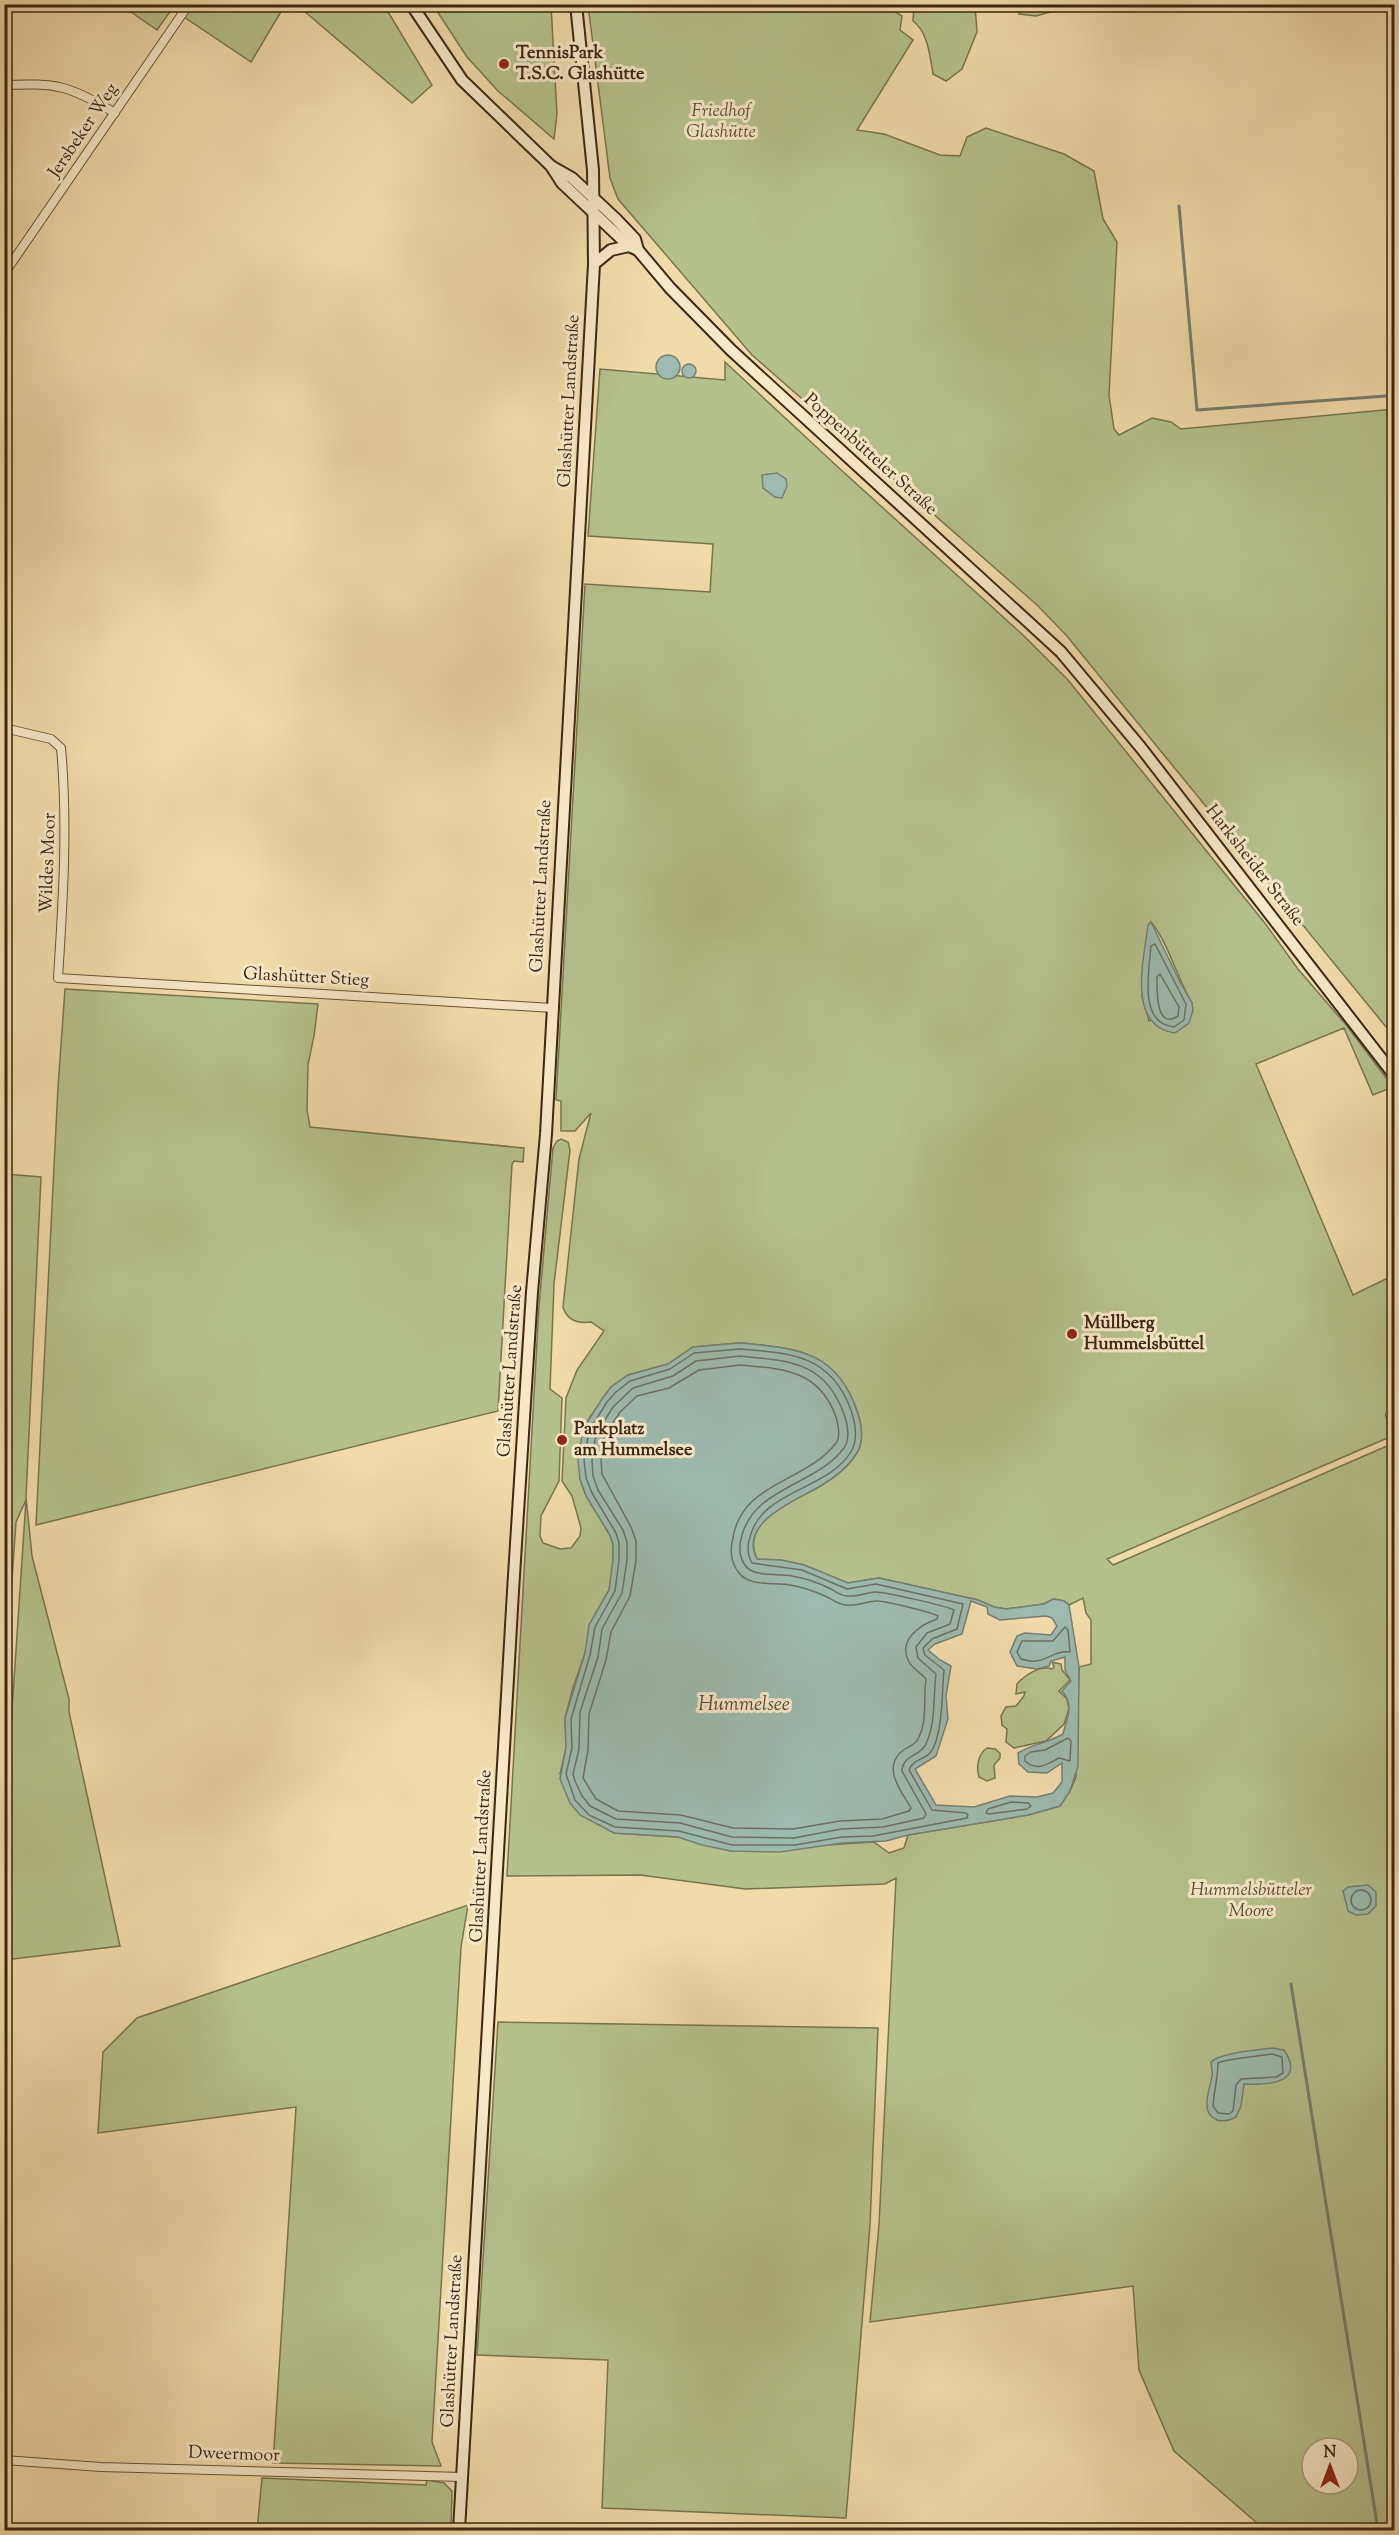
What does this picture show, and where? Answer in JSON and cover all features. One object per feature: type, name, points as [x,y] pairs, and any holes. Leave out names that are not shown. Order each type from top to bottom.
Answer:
[{"type":"street","name":"Jersbeker Weg","points":[[4,274],[189,4]]},
{"type":"street","name":"Poppenbütteler Straße","points":[[411,4],[462,80],[551,166],[562,183],[634,248],[700,321],[1048,639],[1085,679]]},
{"type":"street","name":"Glashütter Landstraße","points":[[459,2530],[512,1614],[553,1008],[594,264],[595,199],[576,4]]},
{"type":"street","points":[[4,85],[50,84],[82,92],[115,113]]},
{"type":"street","name":"Poppenbütteler Straße","points":[[551,166],[572,178],[595,199],[635,239],[634,248]]},
{"type":"street","points":[[594,264],[611,250],[634,248]]},
{"type":"street","name":"Harksheider Straße","points":[[1085,679],[1395,1075]]},
{"type":"street","name":"Wildes Moor","points":[[4,728],[51,738],[61,748],[66,812],[58,978]]},
{"type":"street","name":"Glashütter Stieg","points":[[58,978],[553,1008]]},
{"type":"street","points":[[1390,1415],[1395,1424]]},
{"type":"street","name":"Dweermoor","points":[[4,2460],[101,2467],[462,2477]]},
{"type":"green space","points":[[1020,4],[1063,5],[1061,9],[1036,16],[1019,14]]},
{"type":"green space","points":[[121,5],[285,5],[251,62],[172,9],[157,30]]},
{"type":"green space","points":[[297,5],[384,5],[432,85],[412,103]]},
{"type":"green space","points":[[433,5],[551,5],[557,114],[554,139],[498,91],[467,57]]},
{"type":"green space","name":"Friedhof Glashütte","points":[[588,5],[884,5],[902,16],[900,30],[913,40],[857,130],[884,134],[940,155],[960,156],[967,137],[986,128],[1064,154],[1094,171],[1103,219],[1117,242],[1109,395],[1114,429],[1119,435],[1152,418],[1171,422],[1181,429],[1394,409],[1394,1032],[1391,1033],[1066,635],[1037,605],[752,355],[618,199],[610,178]]},
{"type":"green space","points":[[914,5],[975,5],[977,32],[962,69],[946,81],[933,74],[925,38],[913,21]]},
{"type":"green space","name":"Hummelsbütteler Moore","points":[[725,362],[1024,636],[1068,680],[1264,922],[1298,969],[1347,1026],[1393,1087],[1373,1095],[1344,1028],[1256,1064],[1353,1295],[1394,1275],[1394,1419],[1387,1423],[1392,1436],[1107,1559],[1113,1565],[1394,1443],[1394,2530],[1265,2530],[1174,2451],[1139,2370],[1133,2286],[870,2322],[879,2225],[896,1878],[885,1884],[745,1889],[640,1875],[507,1876],[539,1306],[553,1148],[561,1139],[568,1142],[570,1150],[554,1284],[550,1389],[562,1398],[559,1481],[541,1516],[540,1536],[543,1543],[560,1549],[571,1548],[580,1536],[581,1528],[572,1496],[562,1481],[566,1398],[577,1370],[604,1331],[591,1322],[573,1320],[563,1307],[579,1159],[591,1113],[575,1131],[561,1131],[561,1101],[556,1100],[585,584],[710,592],[713,544],[588,536],[600,369],[725,380]],"holes":[[[1151,922],[1192,1003],[1149,1021],[1142,997]],[[739,1343],[797,1351],[827,1365],[850,1393],[861,1429],[859,1450],[845,1467],[831,1479],[786,1504],[763,1522],[756,1533],[753,1545],[757,1559],[781,1560],[804,1565],[848,1583],[879,1578],[978,1600],[1006,1609],[1044,1604],[1054,1599],[1064,1601],[1069,1605],[1083,1598],[1086,1613],[1091,1620],[1091,1664],[1079,1667],[1076,1777],[1060,1806],[1028,1815],[908,1835],[904,1848],[889,1853],[874,1842],[731,1851],[678,1837],[614,1833],[560,1774],[566,1748],[565,1718],[572,1691],[585,1653],[593,1618],[609,1590],[613,1570],[613,1544],[610,1535],[586,1496],[580,1479],[580,1445],[588,1420],[611,1387],[628,1375],[668,1364],[693,1347]]]},
{"type":"green space","points":[[65,989],[318,1004],[308,1065],[307,1109],[310,1127],[524,1148],[523,1162],[514,1161],[512,1164],[498,1411],[36,1525]]},
{"type":"green space","points":[[5,1174],[41,1177],[26,1497],[32,1556],[69,1699],[69,1712],[120,1946],[5,1960],[5,1816],[26,1500],[16,1522],[5,1680]]},
{"type":"green space","points":[[1052,1662],[1061,1664],[1062,1670],[1070,1680],[1059,1691],[1067,1699],[1069,1709],[1064,1724],[1046,1741],[1014,1748],[1006,1742],[1007,1729],[1002,1725],[1001,1716],[1006,1707],[1016,1706],[1024,1696],[1025,1692],[1016,1694],[1017,1684],[1033,1672],[1043,1668],[1052,1669],[1054,1667]]},
{"type":"green space","points":[[987,1748],[995,1749],[1000,1753],[1000,1758],[994,1765],[995,1778],[987,1781],[979,1777],[978,1761]]},
{"type":"green space","points":[[468,1905],[461,1947],[432,2442],[441,2466],[273,2463],[296,2107],[98,2133],[103,2052],[137,2018]]},
{"type":"green space","points":[[498,2022],[878,2028],[870,2225],[846,2518],[602,2508],[608,2360],[477,2355]]},
{"type":"green space","points":[[262,2478],[426,2485],[427,2480],[444,2483],[452,2491],[451,2530],[257,2530]]},
{"type":"water","points":[[668,355],[673,356],[679,362],[679,372],[673,378],[668,379],[663,378],[657,372],[656,367],[657,362],[663,356]]},
{"type":"water","points":[[689,364],[694,366],[696,371],[694,376],[689,378],[684,376],[682,371],[684,366]]},
{"type":"water","points":[[777,473],[786,479],[787,486],[782,498],[775,497],[763,488],[762,475]]},
{"type":"water","points":[[1151,922],[1192,1003],[1193,1010],[1189,1023],[1175,1033],[1160,1028],[1150,1018],[1144,1005],[1142,972],[1148,925]]},
{"type":"water","name":"Hummelsee","points":[[739,1343],[780,1347],[813,1357],[827,1365],[839,1377],[850,1393],[858,1414],[861,1429],[859,1450],[831,1479],[786,1505],[763,1523],[756,1533],[753,1545],[757,1559],[781,1560],[804,1565],[848,1583],[879,1578],[978,1600],[1006,1609],[1044,1604],[1053,1599],[1064,1601],[1069,1605],[1079,1667],[1078,1766],[1070,1791],[1060,1806],[1028,1815],[908,1835],[886,1841],[842,1843],[780,1852],[731,1851],[678,1837],[614,1833],[580,1815],[570,1803],[560,1779],[566,1748],[565,1718],[585,1653],[589,1625],[609,1590],[613,1559],[613,1544],[610,1535],[586,1496],[580,1479],[578,1460],[583,1429],[611,1387],[628,1375],[668,1364],[693,1347]],"holes":[[[971,1601],[987,1607],[988,1614],[1000,1620],[1046,1616],[1052,1618],[1057,1626],[1051,1635],[1025,1633],[1017,1636],[1010,1652],[1017,1666],[1037,1669],[1049,1666],[1051,1661],[1065,1657],[1065,1670],[1071,1681],[1062,1691],[1069,1707],[1063,1734],[1018,1753],[1019,1764],[1028,1772],[1047,1773],[1062,1763],[1062,1782],[1053,1793],[1037,1797],[1010,1796],[974,1807],[936,1805],[915,1769],[936,1756],[948,1719],[946,1696],[951,1666],[928,1650],[935,1644],[962,1634]]]},
{"type":"water","points":[[1368,1885],[1376,1892],[1376,1906],[1368,1914],[1356,1915],[1348,1911],[1343,1891],[1348,1887]]},
{"type":"water","points":[[1272,2048],[1284,2050],[1290,2061],[1291,2070],[1287,2076],[1272,2083],[1244,2084],[1241,2106],[1236,2117],[1222,2121],[1212,2117],[1207,2106],[1212,2074],[1211,2062],[1230,2054]]},
{"type":"waterway","points":[[1179,206],[1197,410],[1386,396]]},
{"type":"waterway","points":[[1389,1035],[1394,1033]]},
{"type":"waterway","points":[[1291,1984],[1378,2530]]},
{"type":"place","name":"TennisPark T.S.C. Glashütte","points":[[504,64]]},
{"type":"place","name":"Müllberg Hummelsbüttel","points":[[1072,1334]]},
{"type":"place","name":"Parkplatz am Hummelsee","points":[[562,1440]]}]
